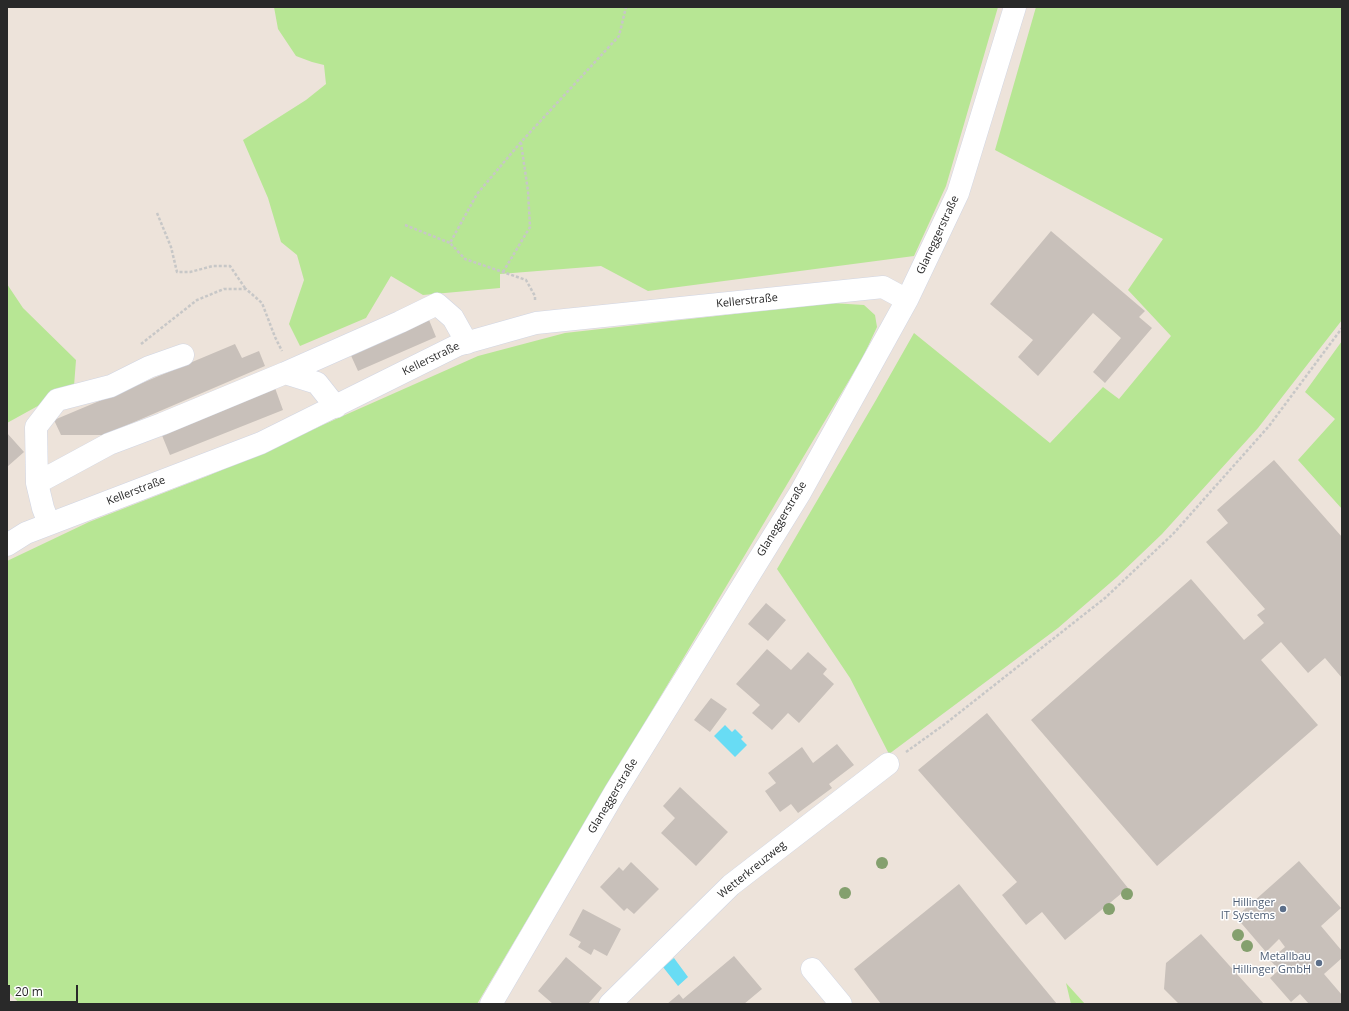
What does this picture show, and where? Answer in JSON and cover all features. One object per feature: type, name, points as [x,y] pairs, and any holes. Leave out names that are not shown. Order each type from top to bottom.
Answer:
[{"type":"street","name":"Glaneggerstraße","points":[[491,1004],[615,792],[800,493],[907,300],[958,193],[1015,7]]},
{"type":"street","name":"Kellerstraße","points":[[7,545],[26,533],[262,443],[458,345],[536,323],[883,287],[907,300]]},
{"type":"street","points":[[37,483],[109,444],[162,424],[285,372],[400,322],[437,304],[453,318],[466,343]]},
{"type":"street","points":[[49,524],[43,508],[37,483],[36,427],[57,400],[111,386],[149,367],[183,354]]},
{"type":"street","points":[[285,372],[317,383],[336,407]]},
{"type":"street","name":"Wetterkreuzweg","points":[[610,1004],[731,885],[888,764]]},
{"type":"street","points":[[812,969],[841,1004]]},
{"type":"path","points":[[450,243],[477,194],[521,142],[619,36],[626,7]]},
{"type":"path","points":[[503,272],[530,227],[528,191],[521,142]]},
{"type":"path","points":[[157,213],[171,247],[177,272],[190,272],[213,266],[230,266],[246,289],[262,303],[275,337],[284,355],[285,372]]},
{"type":"path","points":[[405,225],[450,243],[464,259],[526,280],[535,296],[536,323]]},
{"type":"path","points":[[140,345],[197,300],[224,289],[246,289]]},
{"type":"path","points":[[888,764],[945,724],[1105,598],[1173,534],[1269,426],[1342,328]]},
{"type":"green space","points":[[274,7],[998,7],[946,186],[914,256],[648,291],[601,266],[500,274],[500,288],[423,295],[391,276],[366,318],[300,346],[289,324],[304,280],[297,255],[281,242],[268,198],[243,140],[306,100],[326,84],[324,65],[296,56],[278,29]]},
{"type":"green space","points":[[1036,7],[1342,7],[1342,320],[1258,428],[1162,534],[1117,577],[1058,628],[889,754],[850,678],[777,569],[914,333],[1050,443],[1103,387],[1119,399],[1171,336],[1128,290],[1163,239],[995,150]]},
{"type":"green space","points":[[7,284],[23,308],[76,360],[74,386],[7,423]]},
{"type":"green space","points":[[832,303],[864,305],[875,315],[877,327],[863,357],[477,1004],[20,1004],[7,990],[7,561],[89,522],[210,475],[478,356],[565,333]]},
{"type":"green space","points":[[1342,341],[1342,509],[1298,460],[1335,419],[1305,392]]},
{"type":"green space","points":[[1066,983],[1085,1004],[1071,1004]]},
{"type":"water","points":[[725,725],[732,732],[735,729],[743,737],[741,739],[747,745],[735,757],[714,736]]},
{"type":"water","points":[[674,958],[688,977],[678,986],[663,967]]},
{"type":"building","points":[[1051,231],[1145,311],[1139,317],[1152,328],[1105,383],[1093,372],[1121,338],[1093,313],[1038,376],[1018,357],[1033,340],[990,304]]},
{"type":"building","points":[[427,315],[436,337],[358,371],[348,349]]},
{"type":"building","points":[[235,344],[242,358],[259,351],[265,366],[104,435],[61,435],[54,420]]},
{"type":"building","points":[[275,388],[283,410],[170,455],[161,433]]},
{"type":"building","points":[[7,433],[24,452],[7,467]]},
{"type":"building","points":[[1274,460],[1342,537],[1342,678],[1325,658],[1308,673],[1281,642],[1261,660],[1318,725],[1157,866],[1031,720],[1191,579],[1244,640],[1264,623],[1257,615],[1265,609],[1206,542],[1228,523],[1217,510]]},
{"type":"building","points":[[766,603],[786,620],[768,641],[748,624]]},
{"type":"building","points":[[767,649],[791,670],[808,652],[827,669],[823,674],[834,684],[799,723],[788,713],[772,730],[752,713],[760,705],[736,684]]},
{"type":"building","points":[[711,698],[727,709],[710,732],[694,720]]},
{"type":"building","points":[[987,713],[1128,888],[1065,940],[1042,912],[1026,925],[1002,895],[1017,882],[918,770]]},
{"type":"building","points":[[837,744],[854,765],[829,784],[832,788],[798,813],[791,804],[780,812],[765,791],[776,783],[768,773],[802,747],[813,763]]},
{"type":"building","points":[[680,787],[728,832],[696,866],[661,833],[675,818],[663,806]]},
{"type":"building","points":[[1299,861],[1341,908],[1321,926],[1342,951],[1342,958],[1324,974],[1342,995],[1342,1004],[1309,1004],[1300,994],[1291,1002],[1270,978],[1279,970],[1270,960],[1285,947],[1279,939],[1266,952],[1236,917]]},
{"type":"building","points":[[631,862],[659,889],[634,914],[627,908],[624,911],[600,887],[619,867],[623,871]]},
{"type":"building","points":[[959,884],[1057,1004],[881,1004],[854,969]]},
{"type":"building","points":[[583,909],[621,929],[607,956],[594,949],[591,955],[578,947],[581,942],[569,935]]},
{"type":"building","points":[[1201,934],[1264,1004],[1179,1004],[1164,989],[1166,963]]},
{"type":"building","points":[[734,956],[762,989],[744,1004],[667,1004],[679,994],[683,999]]},
{"type":"building","points":[[566,957],[602,988],[588,1004],[553,1004],[538,991]]},
{"type":"place","name":"Hillinger IT Systems","points":[[1283,909]]},
{"type":"place","name":"Metallbau Hillinger GmbH","points":[[1319,963]]}]
